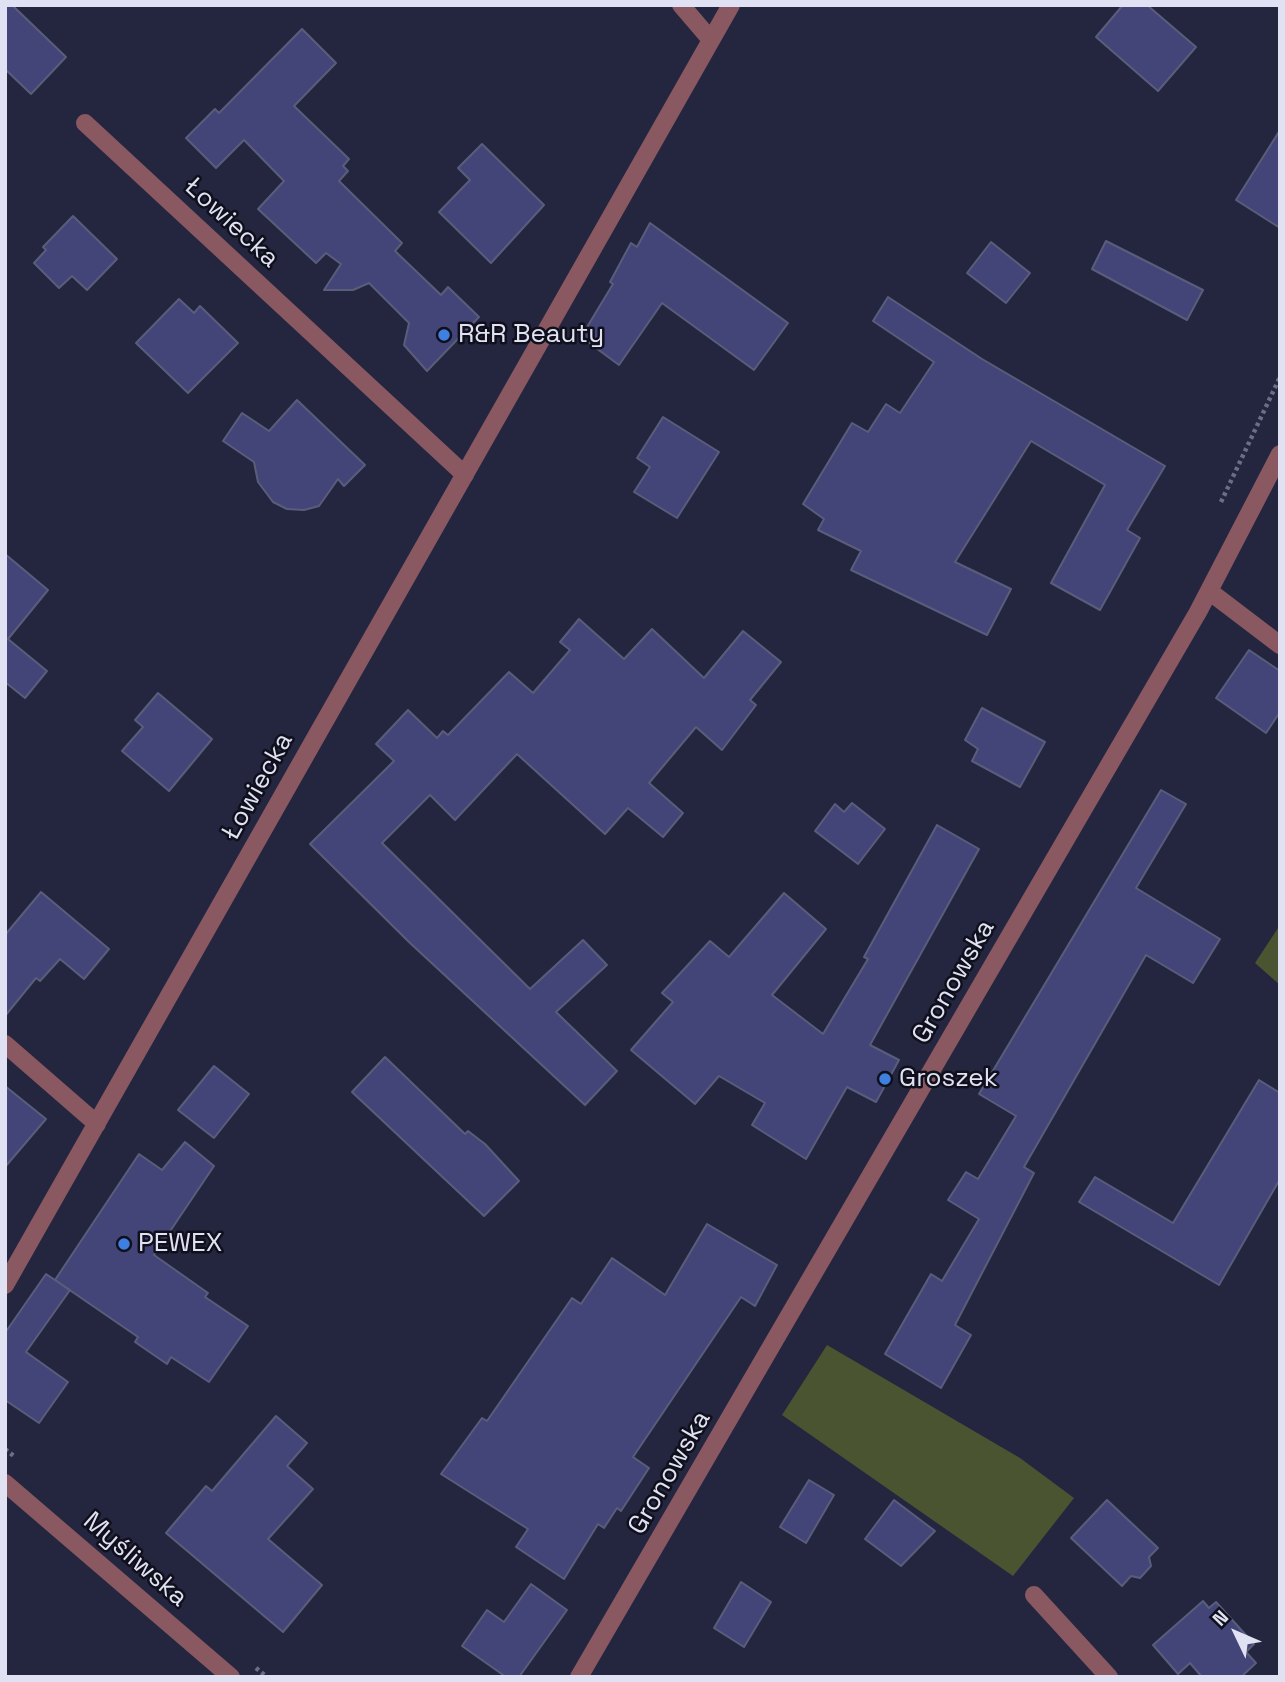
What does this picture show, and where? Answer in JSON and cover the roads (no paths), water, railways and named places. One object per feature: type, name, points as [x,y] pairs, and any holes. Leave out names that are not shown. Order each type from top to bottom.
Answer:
[{"type":"street","points":[[681,5],[711,40]]},
{"type":"street","name":"Łowiecka","points":[[5,1285],[731,5]]},
{"type":"street","name":"Łowiecka","points":[[85,124],[465,475]]},
{"type":"street","name":"Gronowska","points":[[579,1677],[709,1458],[1209,591],[1280,454]]},
{"type":"street","points":[[1209,591],[1280,645]]},
{"type":"street","points":[[5,1044],[97,1124]]},
{"type":"street","name":"Myśliwska","points":[[5,1483],[231,1677]]},
{"type":"street","points":[[1034,1595],[1108,1677]]},
{"type":"place","name":"R&R Beauty","points":[[444,335]]},
{"type":"place","name":"Groszek","points":[[885,1079]]},
{"type":"place","name":"PEWEX","points":[[124,1244]]}]
